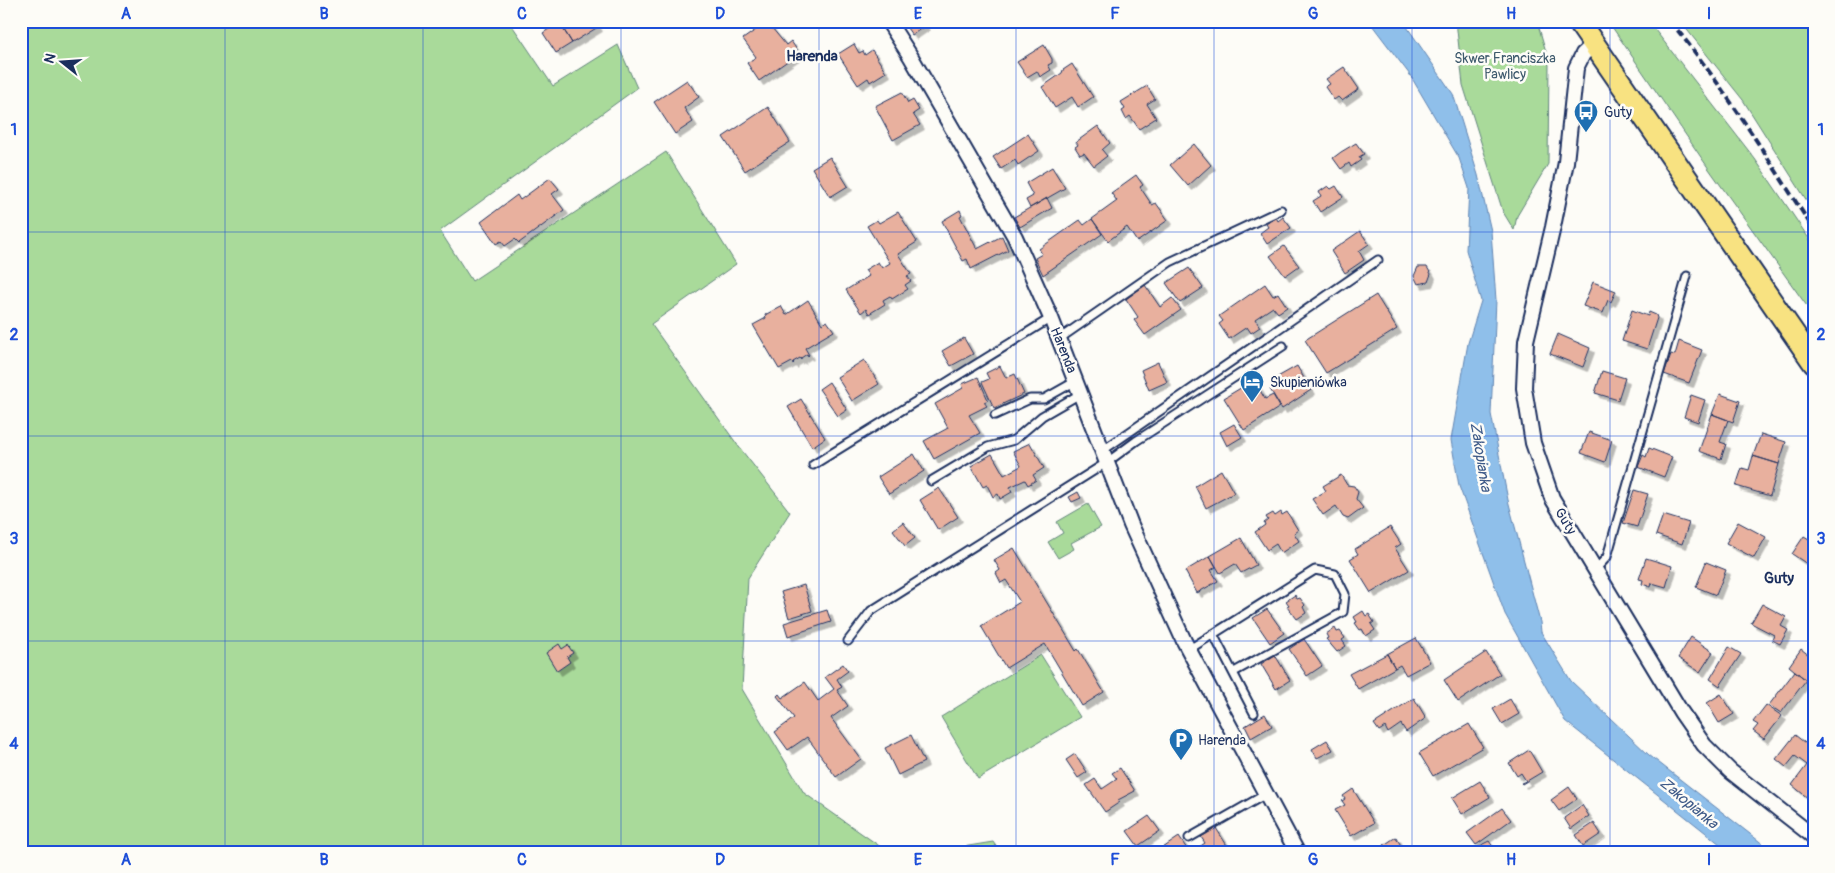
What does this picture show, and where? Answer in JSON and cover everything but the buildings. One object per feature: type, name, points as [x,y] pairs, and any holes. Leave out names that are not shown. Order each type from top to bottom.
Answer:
[{"type":"main road","points":[[1578,21],[1814,363]]},
{"type":"street","name":"Harenda","points":[[888,21],[911,57],[1015,237],[1051,318],[1131,525],[1188,650],[1210,686],[1297,852]]},
{"type":"street","name":"Guty","points":[[1594,44],[1583,54],[1576,68],[1569,142],[1562,182],[1526,340],[1524,388],[1533,443],[1552,498],[1681,712],[1704,745],[1730,771],[1814,837]]},
{"type":"lane","points":[[1059,339],[1170,262],[1281,210]]},
{"type":"lane","points":[[848,641],[872,612],[1104,457],[1378,260]]},
{"type":"lane","points":[[1595,570],[1607,557],[1687,276]]},
{"type":"lane","points":[[813,465],[1051,318]]},
{"type":"lane","points":[[1104,457],[1136,441],[1283,346]]},
{"type":"lane","points":[[995,415],[1030,399],[1044,399],[1078,388]]},
{"type":"lane","points":[[931,481],[988,447],[1014,440],[1078,388]]},
{"type":"lane","points":[[1188,650],[1315,570],[1335,574],[1345,594],[1343,612],[1234,672]]},
{"type":"lane","points":[[1213,634],[1254,712]]},
{"type":"lane","points":[[1189,838],[1266,794]]},
{"type":"green space","points":[[21,21],[232,21],[233,24],[238,21],[509,21],[553,86],[618,45],[637,88],[440,231],[472,281],[666,152],[736,264],[651,324],[739,447],[790,512],[748,578],[742,689],[804,793],[888,852],[21,852]]},
{"type":"green space","name":"Skwer Franciszka Pawlicy","points":[[1456,21],[1537,21],[1549,62],[1548,164],[1517,216],[1514,230],[1503,212],[1463,85]]},
{"type":"green space","points":[[1608,21],[1648,21],[1755,159],[1814,246],[1814,316],[1709,169]]},
{"type":"green space","points":[[1680,21],[1814,21],[1814,212],[1743,100]]},
{"type":"green space","points":[[1088,504],[1101,527],[1071,543],[1074,549],[1058,558],[1048,542],[1063,533],[1057,522]]},
{"type":"green space","points":[[1041,655],[1080,717],[978,779],[941,717]]},
{"type":"green space","points":[[993,842],[1000,852],[932,852]]},
{"type":"water","name":"Zakopianka","points":[[1369,21],[1403,21],[1453,94],[1478,175],[1491,231],[1496,300],[1491,414],[1508,500],[1541,632],[1571,681],[1649,755],[1773,852],[1730,852],[1565,721],[1505,614],[1459,486],[1451,440],[1468,343],[1481,301],[1466,250],[1469,188],[1459,158],[1410,75]]},
{"type":"railway","points":[[1670,21],[1727,97],[1814,230]]},
{"type":"place","name":"Guty","points":[[1586,133]]},
{"type":"place","name":"Skupieniówka","points":[[1252,403]]},
{"type":"place","name":"Harenda","points":[[1181,761]]},
{"type":"district","name":"Harenda","points":[[812,56]]},
{"type":"district","name":"Guty","points":[[1779,578]]}]
